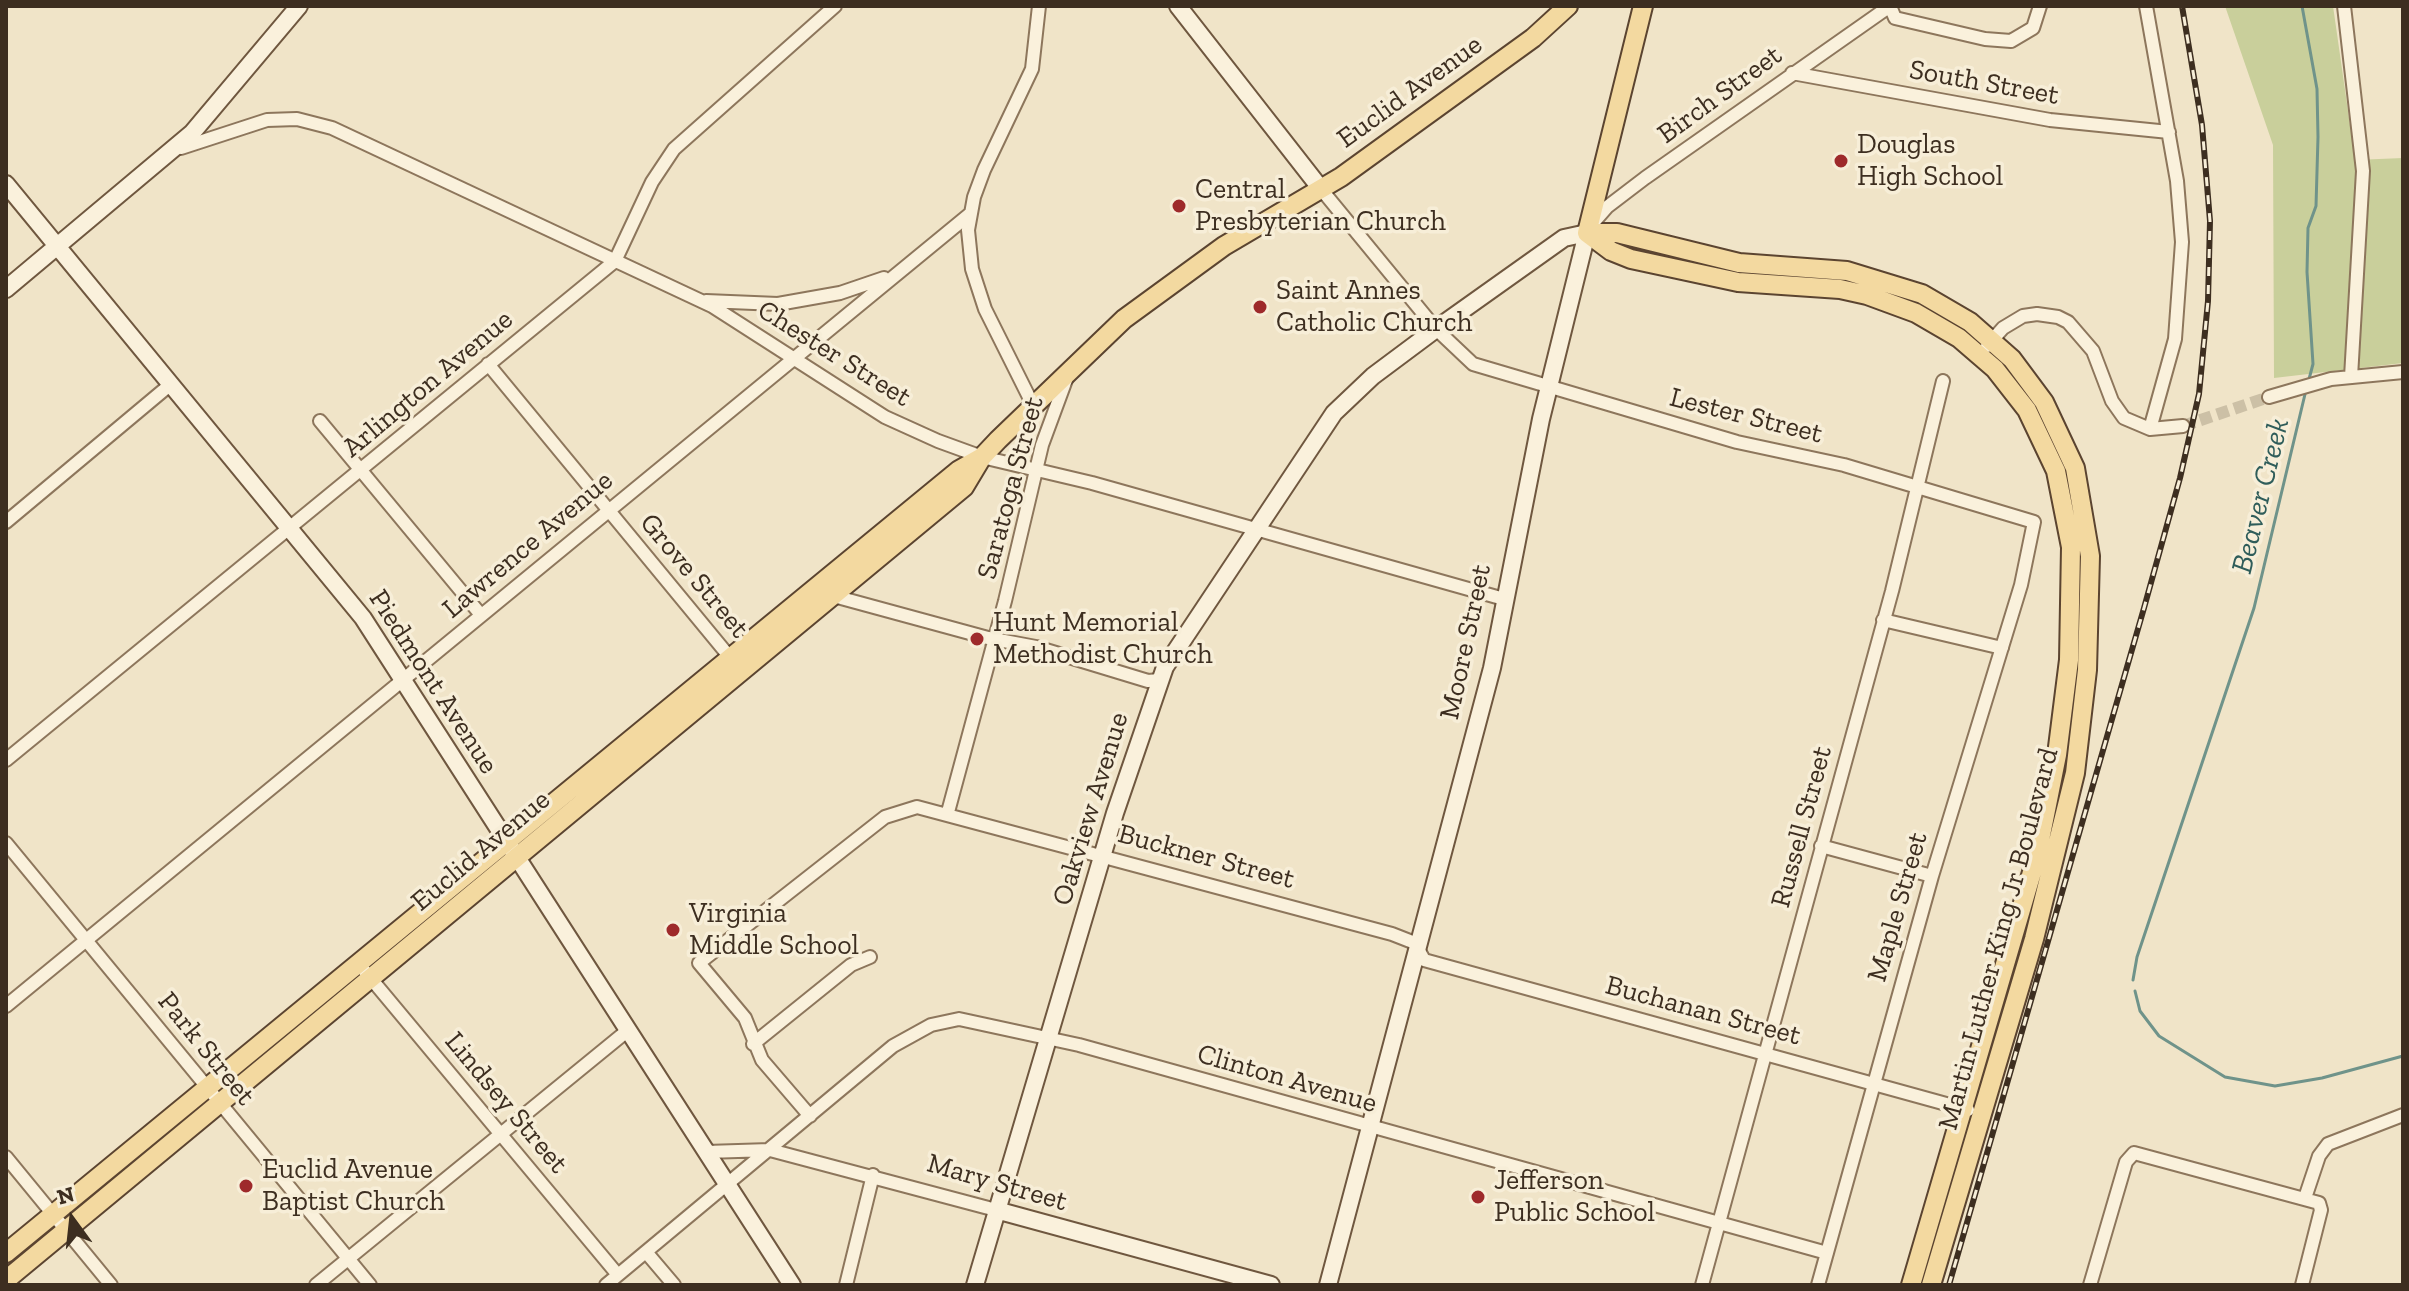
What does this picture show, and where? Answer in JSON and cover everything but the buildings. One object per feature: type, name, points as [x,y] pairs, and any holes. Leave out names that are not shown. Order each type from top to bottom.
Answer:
[{"type":"main road","name":"Euclid Avenue","points":[[6,1280],[518,859],[661,727],[901,528],[964,487],[982,457],[1124,319],[1183,275],[1321,189],[1533,38],[1568,6]]},
{"type":"main road","name":"Moore Street","points":[[1587,233],[1643,6]]},
{"type":"main road","name":"Martin Luther King Jr Boulevard","points":[[1587,233],[1617,233],[1739,263],[1873,276],[1934,300],[1992,340],[2012,359],[2044,402],[2075,468],[2087,526],[2090,624],[2081,732],[2067,813],[1931,1285]]},
{"type":"main road","name":"Martin Luther King Jr Boulevard","points":[[1587,233],[1611,251],[1631,259],[1724,279],[1867,295],[1916,313],[1979,354],[2027,410],[2056,471],[2071,547],[2069,646],[2057,755],[2043,830],[1911,1285]]},
{"type":"main road","name":"Euclid Avenue","points":[[6,1253],[506,841],[661,727]]},
{"type":"street","points":[[6,289],[199,125],[299,6]]},
{"type":"street","name":"Arlington Avenue","points":[[6,760],[615,261],[652,182],[674,149],[835,6]]},
{"type":"street","points":[[1033,405],[977,287],[969,249],[970,214],[984,170],[1032,69],[1039,6]]},
{"type":"street","points":[[1178,6],[1321,189]]},
{"type":"street","points":[[1890,6],[1891,15],[1906,21],[1985,39],[2011,41],[2028,35],[2040,6]]},
{"type":"street","name":"Birch Street","points":[[1587,233],[1607,207],[1890,6]]},
{"type":"street","points":[[2146,6],[2181,214],[2181,302],[2175,339],[2150,429]]},
{"type":"street","points":[[2344,6],[2363,171],[2351,377]]},
{"type":"street","name":"South Street","points":[[1792,73],[2050,120],[2169,132]]},
{"type":"street","name":"Chester Street","points":[[166,154],[203,138],[267,120],[308,121],[346,133],[699,300],[885,417],[982,457],[1255,528],[1504,599]]},
{"type":"street","name":"Piedmont Avenue","points":[[6,184],[363,618],[792,1285]]},
{"type":"street","name":"Lester Street","points":[[1321,189],[1371,254],[1436,329],[1473,364],[1737,442],[1844,465],[2028,517],[2034,525],[2031,545]]},
{"type":"street","name":"Lawrence Avenue","points":[[6,1006],[970,214]]},
{"type":"street","name":"Oakview Avenue","points":[[975,1285],[1103,854],[1159,680],[1255,528],[1334,413],[1373,376],[1436,329],[1564,238],[1587,233]]},
{"type":"street","name":"Moore Street","points":[[1328,1285],[1492,668],[1549,387],[1587,233]]},
{"type":"street","points":[[699,300],[757,305],[806,300],[869,284],[900,269]]},
{"type":"street","points":[[1979,354],[2023,316],[2049,314],[2068,322],[2093,351],[2117,410],[2133,424],[2150,429],[2183,426]]},
{"type":"street","name":"Grove Street","points":[[488,364],[736,665]]},
{"type":"street","name":"Saratoga Street","points":[[948,812],[1052,414],[1075,364]]},
{"type":"street","points":[[2269,397],[2312,383],[2403,372]]},
{"type":"street","name":"Russell Street","points":[[1702,1285],[1883,620],[1943,381]]},
{"type":"street","points":[[6,522],[171,384]]},
{"type":"street","points":[[320,421],[481,615]]},
{"type":"street","name":"Maple Street","points":[[1818,1285],[1932,876],[2031,545]]},
{"type":"street","points":[[823,593],[995,639],[1049,650],[1148,681],[1159,680]]},
{"type":"street","points":[[1883,620],[2002,648]]},
{"type":"street","name":"Buckner Street","points":[[753,1044],[745,1018],[700,968],[701,961],[885,817],[917,807],[948,812],[1392,934],[1412,941],[1418,949]]},
{"type":"street","name":"Park Street","points":[[6,843],[370,1285]]},
{"type":"street","points":[[1821,846],[1932,876]]},
{"type":"street","name":"Buchanan Street","points":[[1418,949],[1424,960],[1766,1053],[1982,1116]]},
{"type":"street","points":[[810,1116],[762,1060],[753,1044],[851,965],[870,957]]},
{"type":"street","name":"Lindsey Street","points":[[358,963],[618,1275]]},
{"type":"street","name":"Clinton Avenue","points":[[606,1285],[893,1046],[931,1025],[968,1019],[1048,1038],[1827,1253]]},
{"type":"street","points":[[316,1285],[627,1031]]},
{"type":"street","points":[[2305,1198],[2319,1156],[2328,1144],[2403,1115]]},
{"type":"street","name":"Mary Street","points":[[706,1152],[757,1148],[770,1150],[873,1175],[1271,1285]]},
{"type":"street","points":[[2090,1285],[2129,1155],[2156,1157],[2319,1203],[2321,1210],[2302,1285]]},
{"type":"street","points":[[6,1157],[111,1285]]},
{"type":"street","points":[[846,1285],[873,1175]]},
{"type":"street","points":[[646,1252],[674,1285]]},
{"type":"green space","points":[[2225,6],[2333,6],[2355,160],[2403,158],[2403,363],[2274,378],[2273,145]]},
{"type":"waterway","name":"Beaver Creek","points":[[2302,6],[2317,89],[2318,137],[2316,206],[2308,228],[2307,272],[2313,364],[2308,383]]},
{"type":"waterway","name":"Beaver Creek","points":[[2133,980],[2137,957],[2254,608],[2306,390]]},
{"type":"waterway","name":"Beaver Creek","points":[[2135,991],[2140,1011],[2159,1036],[2225,1077],[2275,1086],[2322,1078],[2403,1056]]},
{"type":"tunnel","points":[[2183,426],[2269,397]]},
{"type":"railway","points":[[1949,1285],[2144,608],[2180,478],[2199,394],[2208,301],[2210,221],[2202,125],[2182,6]]},
{"type":"place","name":"Douglas High School","points":[[1841,161]]},
{"type":"place","name":"Central Presbyterian Church","points":[[1179,206]]},
{"type":"place","name":"Saint Annes Catholic Church","points":[[1260,307]]},
{"type":"place","name":"Hunt Memorial Methodist Church","points":[[977,639]]},
{"type":"place","name":"Virginia Middle School","points":[[673,930]]},
{"type":"place","name":"Euclid Avenue Baptist Church","points":[[246,1186]]},
{"type":"place","name":"Jefferson Public School","points":[[1478,1197]]}]
